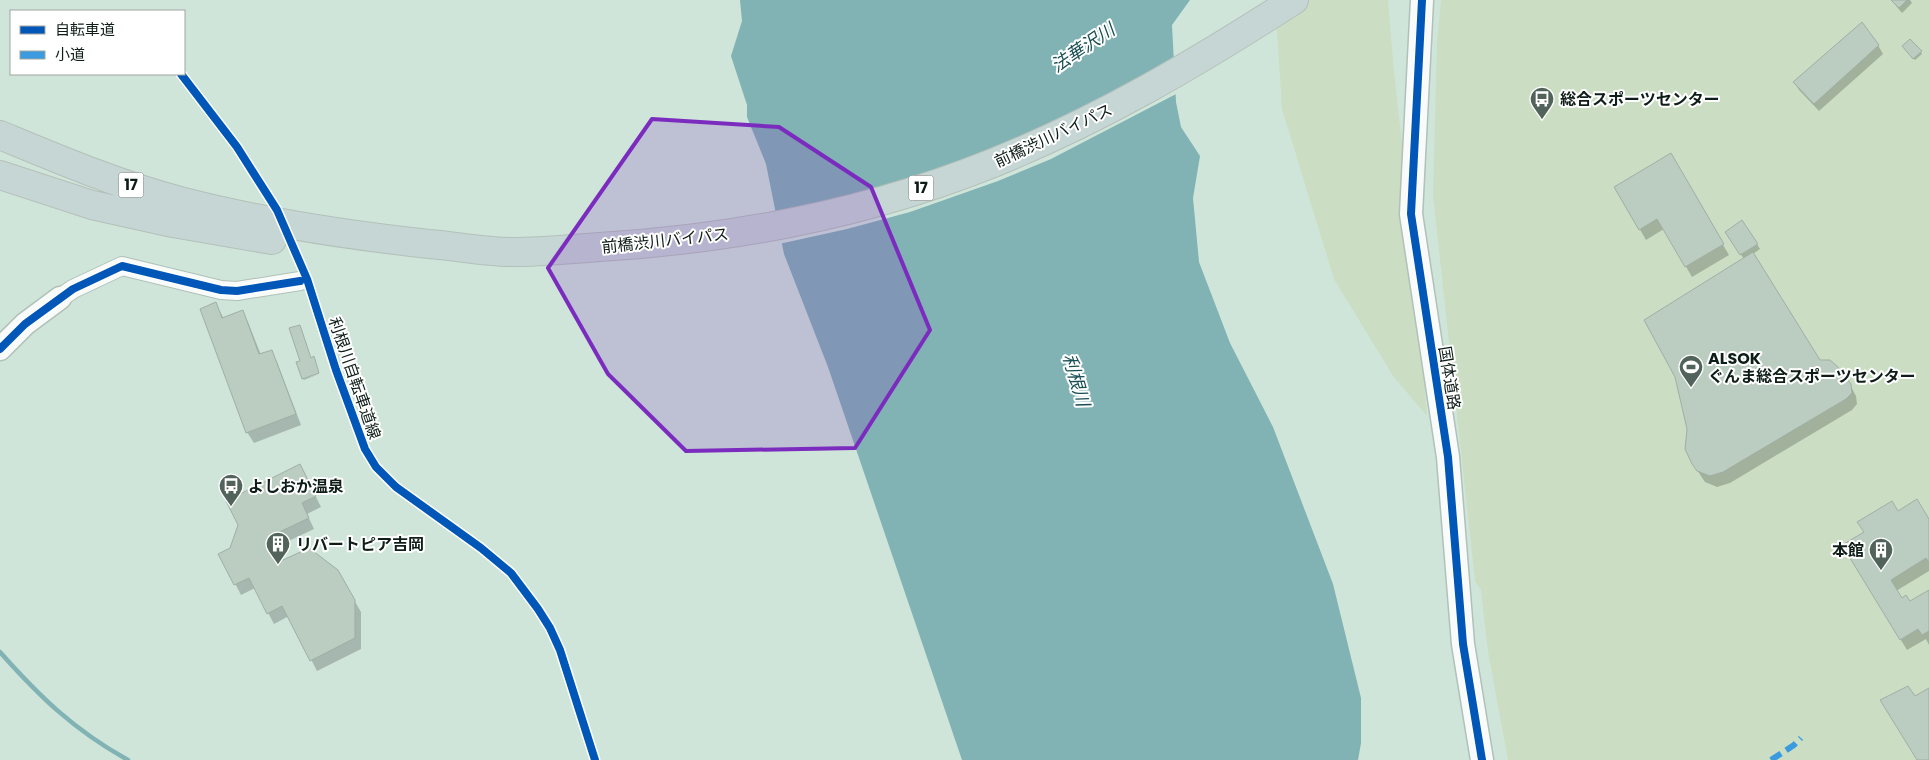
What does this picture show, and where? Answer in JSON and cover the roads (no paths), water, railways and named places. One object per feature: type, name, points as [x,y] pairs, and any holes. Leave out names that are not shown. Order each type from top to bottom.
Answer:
[{"type":"highway","name":"前橋渋川バイパス","points":[[0,135],[47,155],[147,191],[270,230],[385,239],[508,252],[622,246],[687,239],[787,223],[905,194],[991,164],[1095,117],[1191,65],[1294,0]]},
{"type":"highway","points":[[0,119],[38,137],[105,164],[147,191]]},
{"type":"highway","points":[[0,175],[92,205],[173,223],[270,230]]},
{"type":"street","name":"国体道路","points":[[1422,0],[1411,214],[1448,457],[1463,644],[1482,760]]},
{"type":"street","points":[[0,348],[25,324],[73,289],[122,266],[221,290],[237,291],[300,281]]},
{"type":"water","points":[[740,0],[1190,0],[1172,25],[1176,102],[1181,127],[1200,156],[1193,198],[1199,262],[1230,343],[1273,427],[1333,584],[1361,698],[1361,743],[1358,760],[962,760],[828,367],[784,254],[766,164],[747,117],[747,105],[731,56],[742,21]]},
{"type":"waterway","points":[[0,652],[29,684],[74,725],[128,760]]},
{"type":"place","name":"総合スポーツセンター","points":[[1542,120]]},
{"type":"place","name":"ALSOK ぐんま総合スポーツセンター","points":[[1691,388]]},
{"type":"place","name":"よしおか温泉","points":[[231,507]]},
{"type":"place","name":"リバートピア吉岡","points":[[278,565]]},
{"type":"place","name":"本館","points":[[1881,571]]},
{"type":"water label","name":"法華沢川","points":[[1083,48]]},
{"type":"water label","name":"利根川","points":[[1076,380]]}]
